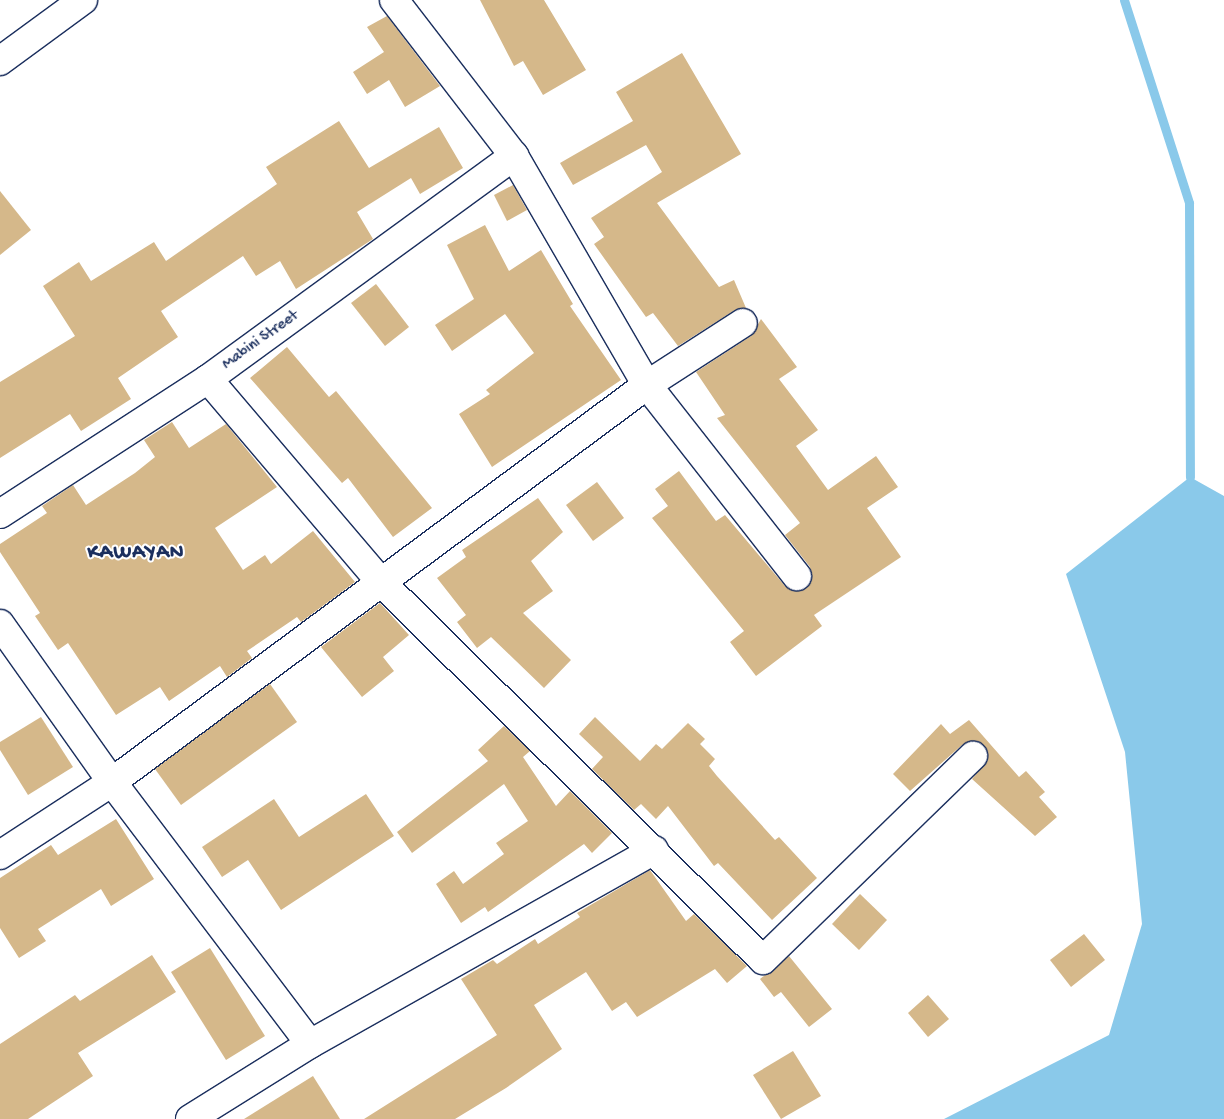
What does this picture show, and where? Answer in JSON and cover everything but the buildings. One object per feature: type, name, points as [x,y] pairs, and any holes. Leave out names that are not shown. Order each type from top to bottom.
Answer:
[{"type":"street","points":[[0,61],[83,0]]},
{"type":"street","points":[[394,0],[514,156],[647,384],[797,576]]},
{"type":"street","name":"Mabini Street","points":[[0,514],[208,379],[514,156]]},
{"type":"street","points":[[0,856],[112,782],[647,384],[743,324]]},
{"type":"street","points":[[208,379],[380,582],[654,850],[763,960],[973,756]]},
{"type":"street","points":[[0,624],[112,782],[310,1044]]},
{"type":"street","points":[[190,1119],[310,1044],[654,850]]},
{"type":"water","points":[[1190,477],[1224,496],[1224,1119],[944,1119],[1109,1035],[1142,924],[1125,752],[1066,574]]},
{"type":"waterway","points":[[1124,0],[1189,203],[1190,477]]},
{"type":"district","name":"KAWAYAN","points":[[136,554]]}]
